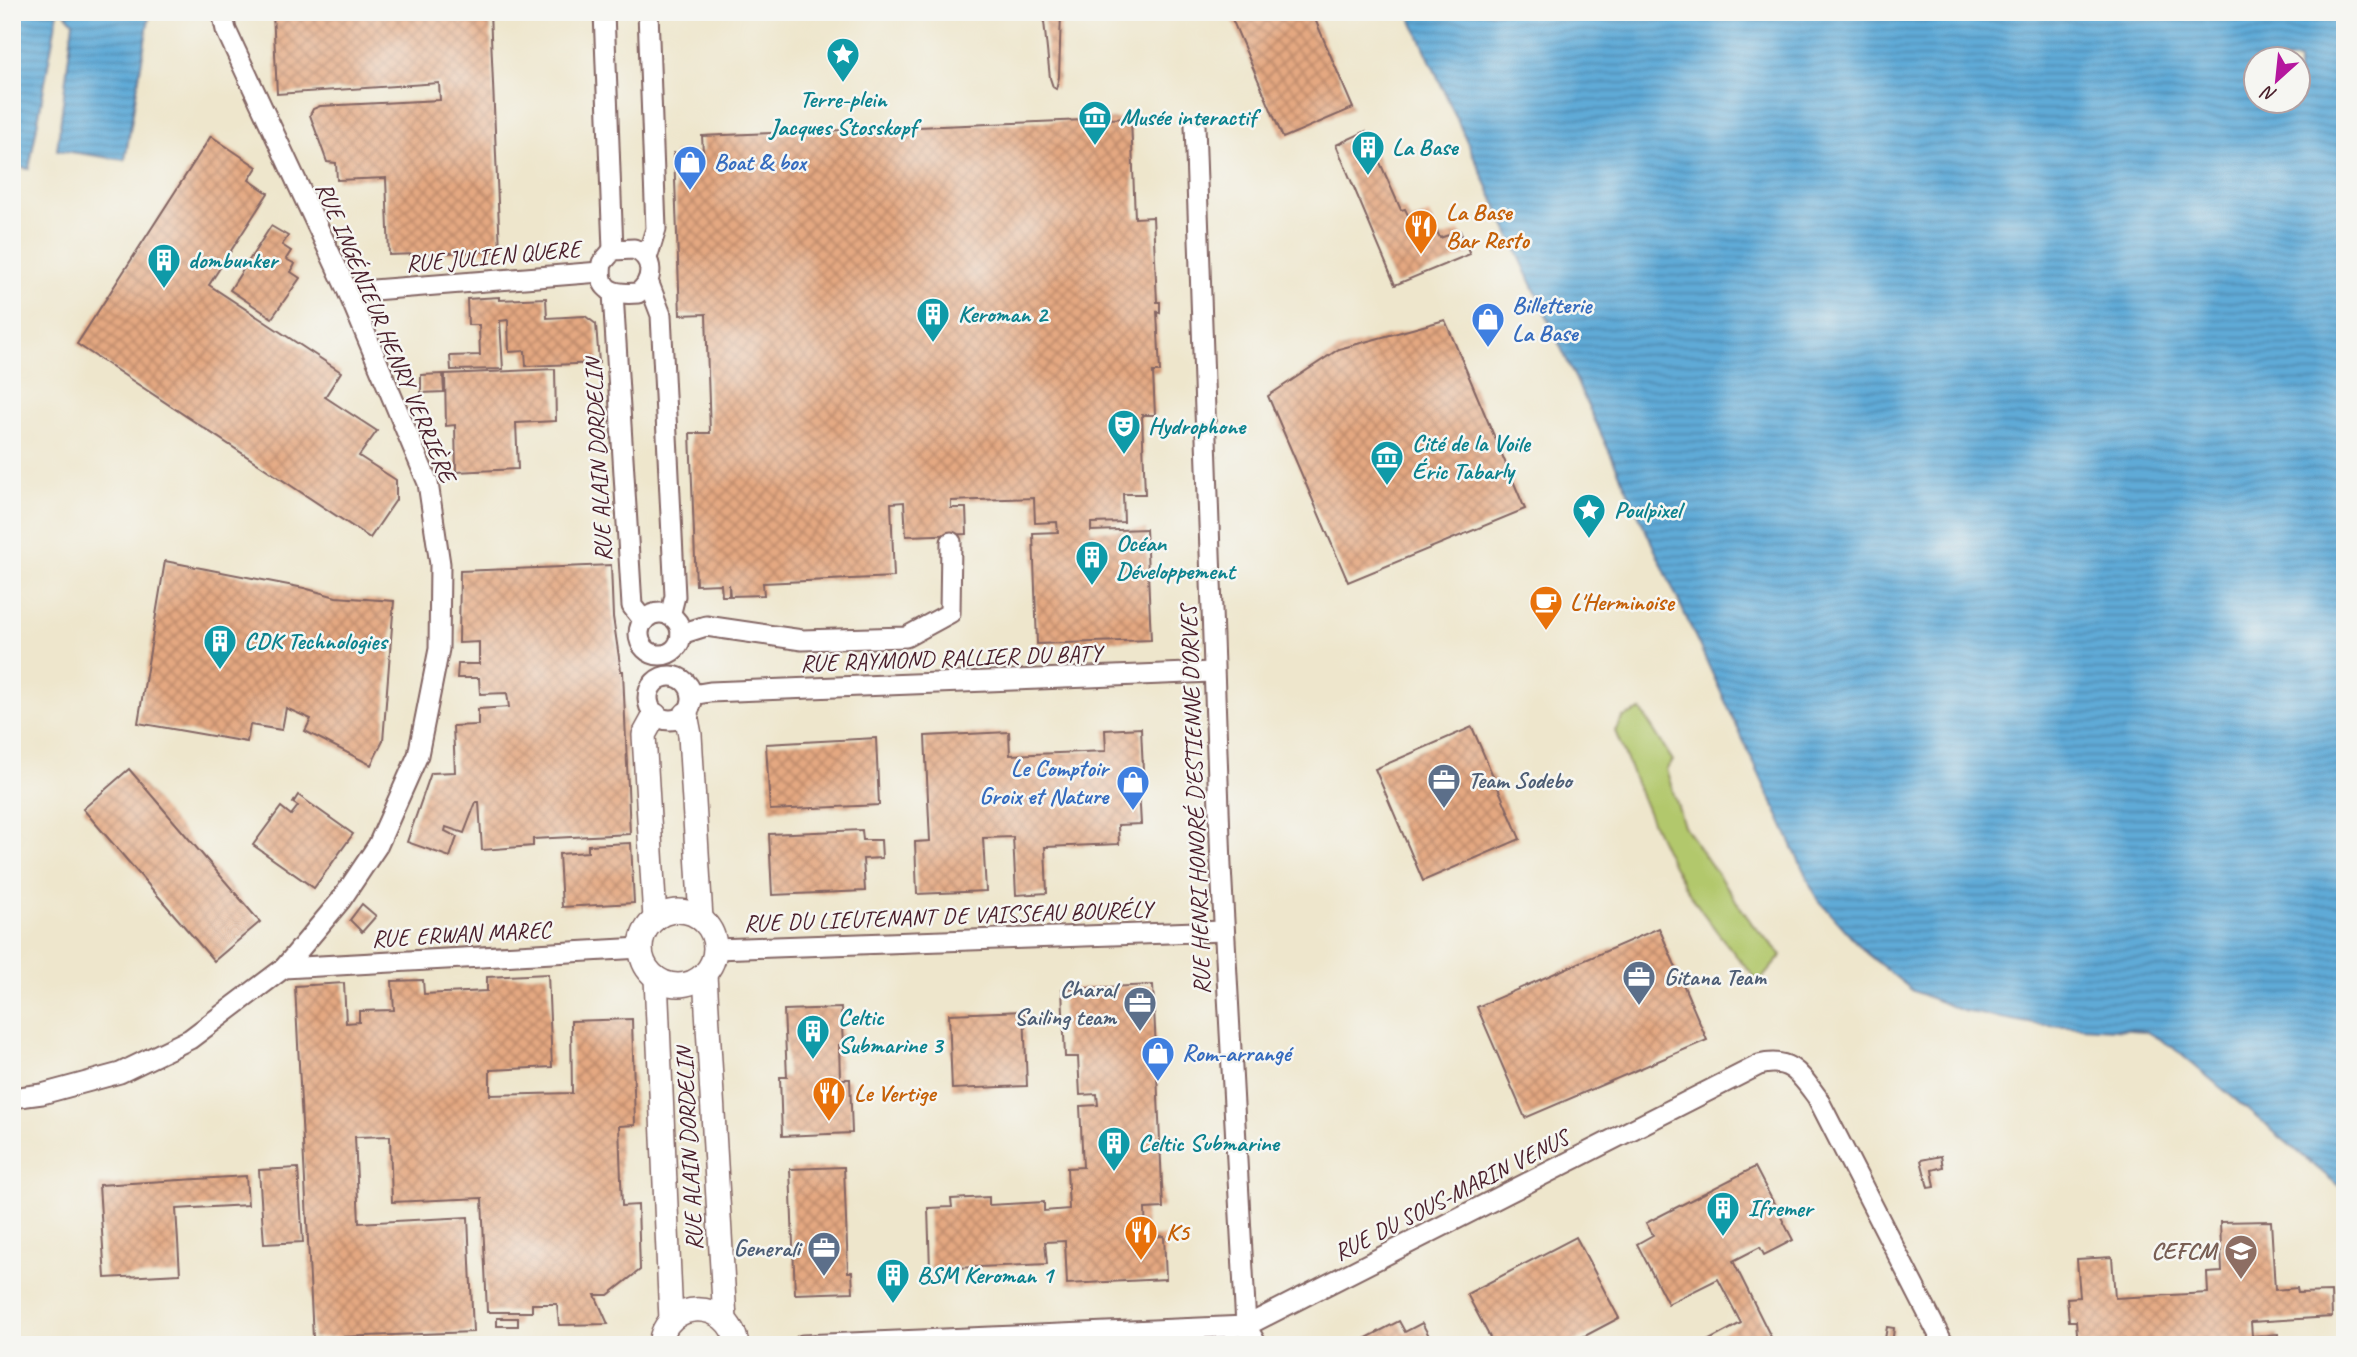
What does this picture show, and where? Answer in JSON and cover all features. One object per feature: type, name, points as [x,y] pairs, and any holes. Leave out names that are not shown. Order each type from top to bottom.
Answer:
[{"type":"street","name":"RUE INGÉNIEUR HENRY VERRIÈRE","points":[[12,1098],[43,1094],[120,1073],[190,1039],[284,968],[341,900],[378,845],[418,755],[439,649],[440,564],[428,483],[348,292],[226,30],[222,12]]},
{"type":"street","points":[[604,12],[613,250]]},
{"type":"street","points":[[647,258],[634,249],[613,250],[606,256],[600,272],[607,288],[619,295],[638,293],[650,274],[647,258],[656,229],[648,12]]},
{"type":"street","name":"RUE HENRI HONORÉ D'ESTIENNE D'ORVES","points":[[1195,125],[1224,931],[1247,1326],[1257,1345]]},
{"type":"street","name":"RUE JULIEN QUERE","points":[[348,292],[600,272]]},
{"type":"street","points":[[648,281],[661,315],[675,596],[670,616]]},
{"type":"street","name":"RUE ALAIN DORDELIN","points":[[613,293],[632,606],[644,621]]},
{"type":"street","points":[[647,650],[659,655],[666,654],[679,640],[706,626],[802,640],[906,637],[950,612],[951,542]]},
{"type":"street","points":[[653,684],[647,650],[639,633],[644,621],[656,614],[670,616],[676,620],[687,696],[701,919]]},
{"type":"street","name":"RUE RAYMOND RALLIER DU BATY","points":[[687,696],[710,692],[1213,672]]},
{"type":"street","points":[[663,677],[687,696],[674,720],[655,715],[648,703],[653,684],[663,677]]},
{"type":"street","points":[[655,715],[644,735],[655,919]]},
{"type":"street","points":[[641,948],[643,937],[655,919],[678,911],[690,913],[709,927],[716,949]]},
{"type":"street","name":"RUE DU LIEUTENANT DE VAISSEAU BOURÉLY","points":[[716,949],[1224,931]]},
{"type":"street","name":"RUE ALAIN DORDELIN","points":[[641,948],[643,960],[656,978],[671,1321],[665,1329],[660,1345]]},
{"type":"street","name":"RUE ERWAN MAREC","points":[[284,968],[641,948]]},
{"type":"street","name":"RUE ALAIN DORDELIN","points":[[716,949],[715,958],[705,975],[725,1320],[732,1328],[737,1345]]},
{"type":"street","points":[[656,978],[665,983],[687,985],[705,975]]},
{"type":"street","name":"RUE DU SOUS-MARIN VENUS","points":[[803,1345],[1247,1326],[1759,1065],[1770,1062],[1786,1064],[1802,1076],[1817,1097],[1944,1345]]},
{"type":"street","points":[[671,1321],[681,1314],[704,1310],[725,1320]]},
{"type":"green space","points":[[1641,710],[1673,761],[1666,769],[1684,826],[1753,925],[1782,955],[1759,982],[1703,913],[1665,851],[1615,731],[1623,717]]},
{"type":"water","points":[[20,12],[58,12],[29,169],[12,166],[12,61]]},
{"type":"water","points":[[64,12],[150,12],[125,160],[57,150],[73,22]]},
{"type":"water","points":[[1408,12],[2345,12],[2345,1191],[2171,1046],[2145,1031],[2034,1024],[1963,1011],[1913,991],[1866,953],[1816,897]]},
{"type":"building","points":[[273,12],[490,12],[500,251],[389,255],[386,178],[337,180],[336,163],[327,162],[310,115],[313,109],[320,106],[440,100],[439,83],[277,94]]},
{"type":"building","points":[[1043,12],[1061,12],[1059,77],[1056,89],[1050,78]]},
{"type":"building","points":[[1247,12],[1312,12],[1353,108],[1283,138],[1232,19]]},
{"type":"building","name":"Keroman 2","points":[[1131,118],[1135,218],[1153,217],[1157,302],[1160,302],[1160,313],[1157,312],[1160,372],[1153,372],[1155,415],[1142,415],[1145,494],[1123,494],[1124,522],[1091,523],[1091,531],[1146,529],[1151,640],[1037,644],[1033,533],[1058,532],[1057,522],[1035,523],[1034,498],[951,501],[951,508],[966,508],[967,534],[906,536],[904,502],[891,503],[894,577],[763,583],[764,595],[730,596],[729,584],[729,596],[722,596],[721,584],[696,585],[690,433],[710,433],[706,314],[680,315],[674,153],[703,152],[702,136]]},
{"type":"building","name":"La Base","points":[[1366,131],[1401,210],[1405,209],[1411,221],[1429,214],[1440,238],[1460,231],[1470,254],[1395,285],[1336,145]]},
{"type":"building","name":"dombunker","points":[[211,136],[257,167],[249,180],[268,193],[209,285],[341,372],[325,397],[377,431],[359,456],[396,480],[396,500],[370,538],[77,344]]},
{"type":"building","points":[[271,226],[288,236],[282,245],[291,251],[286,259],[295,264],[291,272],[300,278],[272,318],[230,290]]},
{"type":"building","points":[[499,297],[499,300],[546,298],[547,318],[585,316],[596,324],[599,363],[526,366],[525,351],[509,352],[508,320],[500,321],[503,369],[451,370],[450,356],[480,355],[479,325],[468,325],[467,299]]},
{"type":"building","name":"Cité de la Voile Éric Tabarly","points":[[1445,320],[1525,509],[1348,582],[1268,396],[1339,349]]},
{"type":"building","points":[[555,369],[556,421],[516,423],[518,469],[456,472],[455,425],[446,426],[445,374]]},
{"type":"building","points":[[443,374],[444,392],[421,393],[421,375]]},
{"type":"building","name":"CDK Technologies","points":[[165,561],[304,588],[336,597],[394,601],[383,741],[371,765],[305,731],[311,719],[286,708],[282,730],[250,725],[247,742],[138,723]]},
{"type":"building","points":[[611,565],[613,617],[623,671],[630,834],[533,839],[533,846],[482,850],[479,802],[476,802],[464,833],[446,827],[445,831],[457,837],[450,857],[407,842],[431,773],[455,772],[453,726],[478,725],[478,709],[509,707],[507,693],[480,694],[479,678],[457,678],[458,664],[479,664],[479,642],[459,643],[460,571]]},
{"type":"building","points":[[1472,727],[1520,839],[1423,881],[1375,769]]},
{"type":"building","points":[[1141,728],[1143,771],[1138,772],[1141,824],[1118,825],[1119,844],[1045,847],[1047,893],[1016,895],[1013,837],[983,838],[986,891],[917,894],[915,842],[930,841],[925,736],[1009,732],[1010,755],[1106,751],[1105,730]]},
{"type":"building","points":[[876,738],[879,805],[770,810],[766,744]]},
{"type":"building","points":[[129,769],[260,922],[214,961],[83,809]]},
{"type":"building","points":[[298,795],[353,834],[314,888],[253,845],[281,807],[291,815],[298,806],[293,803]]},
{"type":"building","points":[[862,830],[863,840],[881,840],[882,858],[863,859],[865,891],[772,895],[769,834]]},
{"type":"building","points":[[631,843],[634,903],[562,907],[559,854],[588,852],[588,845]]},
{"type":"building","points":[[362,904],[376,916],[362,932],[350,920]]},
{"type":"building","points":[[1659,928],[1707,1040],[1525,1118],[1477,1007]]},
{"type":"building","points":[[548,974],[552,1067],[490,1070],[490,1095],[572,1093],[571,1021],[632,1019],[635,1125],[619,1126],[622,1206],[638,1205],[640,1270],[608,1295],[595,1295],[608,1324],[559,1325],[557,1304],[532,1304],[532,1312],[487,1312],[482,1198],[392,1202],[390,1136],[355,1137],[359,1223],[468,1217],[473,1332],[313,1338],[295,986],[344,983],[346,1023],[359,1022],[359,1011],[394,1010],[392,981],[423,980],[424,994],[487,991],[487,977]]},
{"type":"building","name":"Celtic Submarine","points":[[1153,985],[1163,1208],[1145,1209],[1146,1237],[1164,1236],[1166,1279],[1067,1284],[1065,1241],[1045,1242],[1047,1264],[930,1269],[928,1208],[952,1207],[951,1199],[989,1197],[989,1205],[1044,1202],[1044,1211],[1069,1209],[1067,1168],[1083,1167],[1080,1106],[1098,1105],[1097,1094],[1080,1095],[1078,1057],[1065,1057],[1062,989]]},
{"type":"building","name":"Celtic Submarine 3","points":[[841,1008],[843,1045],[839,1045],[840,1079],[850,1079],[852,1133],[782,1136],[780,1077],[787,1077],[784,1010]]},
{"type":"building","points":[[1024,1011],[1027,1086],[952,1089],[949,1014]]},
{"type":"building","points":[[1941,1156],[1943,1167],[1932,1170],[1935,1187],[1928,1188],[1921,1160]]},
{"type":"building","points":[[844,1167],[848,1272],[852,1272],[853,1292],[795,1294],[790,1169]]},
{"type":"building","name":"Ifremer","points":[[1755,1167],[1793,1240],[1764,1255],[1760,1247],[1733,1261],[1775,1345],[1700,1345],[1741,1323],[1718,1279],[1668,1304],[1637,1244],[1653,1235],[1646,1223]]},
{"type":"building","points":[[298,1168],[303,1242],[264,1244],[259,1170]]},
{"type":"building","points":[[246,1176],[248,1205],[176,1209],[180,1274],[105,1278],[99,1185]]},
{"type":"building","name":"CEFCM","points":[[2271,1221],[2275,1290],[2297,1288],[2298,1293],[2331,1292],[2332,1317],[2251,1322],[2252,1336],[2278,1334],[2278,1345],[2078,1345],[2076,1321],[2069,1321],[2067,1298],[2080,1297],[2077,1259],[2112,1257],[2115,1298],[2208,1293],[2207,1273],[2222,1272],[2220,1222]]},
{"type":"building","points":[[1576,1237],[1619,1318],[1568,1345],[1494,1345],[1467,1294]]},
{"type":"building","points":[[497,1318],[518,1318],[518,1326],[497,1326]]},
{"type":"building","points":[[1399,1321],[1405,1332],[1422,1323],[1434,1345],[1353,1345]]},
{"type":"building","points":[[1887,1327],[1894,1328],[1892,1345],[1884,1345]]},
{"type":"place","name":"Terre-plein Jacques Stosskopf","points":[[843,84]]},
{"type":"place","name":"Musée interactif","points":[[1095,147]]},
{"type":"place","name":"La Base","points":[[1368,177]]},
{"type":"place","name":"Boat & box","points":[[690,192]]},
{"type":"place","name":"La Base Bar Resto","points":[[1421,256]]},
{"type":"place","name":"dombunker","points":[[164,290]]},
{"type":"place","name":"Keroman 2","points":[[933,344]]},
{"type":"place","name":"Billetterie La Base","points":[[1488,349]]},
{"type":"place","name":"Hydrophone","points":[[1124,456]]},
{"type":"place","name":"Cité de la Voile Éric Tabarly","points":[[1387,487]]},
{"type":"place","name":"Poulpixel","points":[[1589,540]]},
{"type":"place","name":"Océan Développement","points":[[1092,587]]},
{"type":"place","name":"L'Herminoise","points":[[1546,632]]},
{"type":"place","name":"CDK Technologies","points":[[220,671]]},
{"type":"place","name":"Team Sodebo","points":[[1444,810]]},
{"type":"place","name":"Le Comptoir Groix et Nature","points":[[1133,812]]},
{"type":"place","name":"Gitana Team","points":[[1639,1007]]},
{"type":"place","name":"Charal Sailing team","points":[[1140,1033]]},
{"type":"place","name":"Celtic Submarine 3","points":[[813,1061]]},
{"type":"place","name":"Rom-arrangé","points":[[1158,1083]]},
{"type":"place","name":"Le Vertige","points":[[829,1123]]},
{"type":"place","name":"Celtic Submarine","points":[[1114,1173]]},
{"type":"place","name":"Ifremer","points":[[1723,1238]]},
{"type":"place","name":"K5","points":[[1141,1262]]},
{"type":"place","name":"Generali","points":[[824,1278]]},
{"type":"place","name":"CEFCM","points":[[2241,1281]]},
{"type":"place","name":"BSM Keroman 1","points":[[893,1305]]}]
